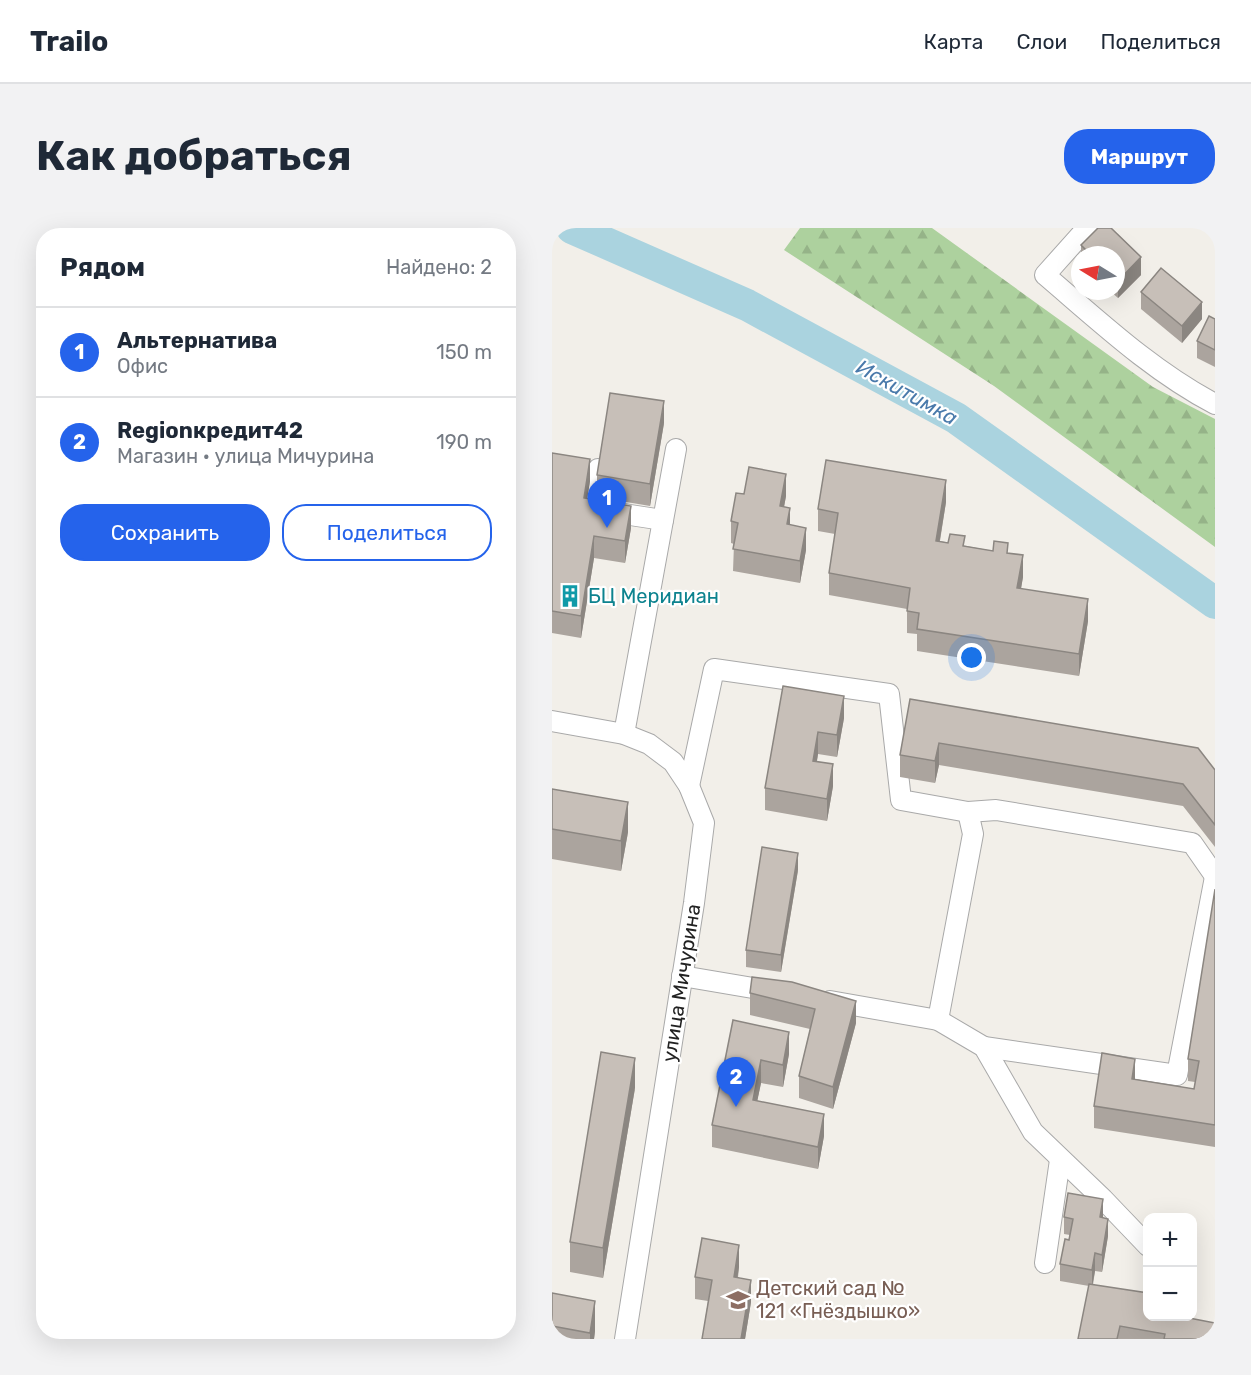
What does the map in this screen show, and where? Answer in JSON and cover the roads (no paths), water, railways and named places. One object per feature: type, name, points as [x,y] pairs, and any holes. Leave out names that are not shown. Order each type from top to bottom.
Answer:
[{"type":"street","points":[[1086,228],[1045,275],[1147,360],[1188,390],[1215,404]]},
{"type":"street","points":[[624,734],[676,449]]},
{"type":"street","points":[[598,469],[591,509],[663,520]]},
{"type":"street","points":[[682,976],[938,1020],[984,1047],[1177,1075],[1215,877],[1192,843],[996,810],[968,812],[901,800],[889,694],[714,669],[688,786]]},
{"type":"street","name":"улица Мичурина","points":[[552,721],[624,734],[649,744],[673,762],[688,786],[704,823],[625,1339]]},
{"type":"street","points":[[938,1020],[973,834],[968,812]]},
{"type":"street","points":[[984,1047],[1033,1132],[1143,1241]]},
{"type":"street","points":[[1045,1263],[1060,1160]]},
{"type":"waterway","name":"Искитимка","points":[[572,228],[747,305],[956,418],[1215,603]]},
{"type":"place","name":"Альтернатива","points":[[607,528]]},
{"type":"place","name":"БЦ Меридиан","points":[[570,596]]},
{"type":"place","name":"Regionкредит42","points":[[736,1107]]},
{"type":"place","name":"Детский сад № 121 «Гнёздышко»","points":[[738,1300]]}]
